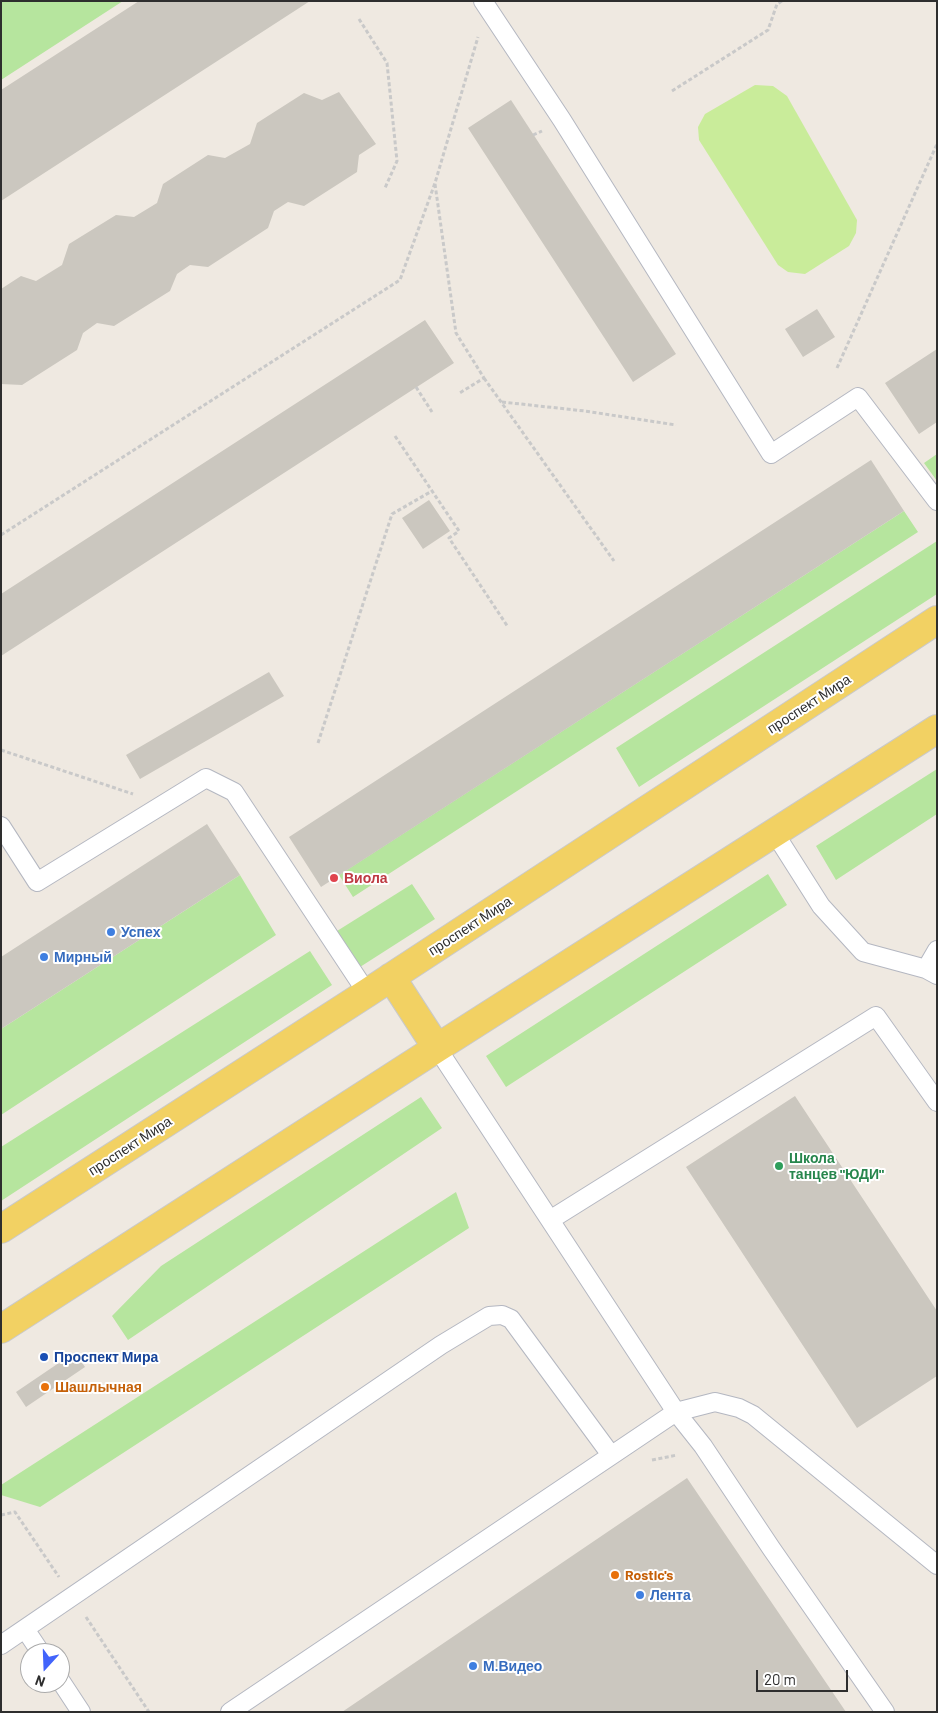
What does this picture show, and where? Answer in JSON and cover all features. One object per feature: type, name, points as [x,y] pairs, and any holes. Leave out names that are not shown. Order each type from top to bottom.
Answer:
[{"type":"main road","name":"проспект Мира","points":[[1,1229],[392,978],[937,620]]},
{"type":"main road","points":[[1,1328],[937,729]]},
{"type":"main road","points":[[392,978],[436,1048]]},
{"type":"lane","points":[[484,4],[562,120],[771,454],[858,397],[937,501]]},
{"type":"lane","points":[[1,826],[37,882],[206,778],[234,792],[367,993]]},
{"type":"lane","points":[[774,832],[821,906],[863,952],[932,972],[937,950]]},
{"type":"lane","points":[[550,1220],[876,1016],[937,1102]]},
{"type":"lane","points":[[436,1048],[676,1412],[702,1446],[885,1712]]},
{"type":"lane","points":[[1,1645],[441,1345],[489,1316],[502,1315],[511,1319],[611,1455]]},
{"type":"lane","points":[[230,1712],[676,1412],[715,1402],[739,1408],[752,1415],[906,1542],[937,1565]]},
{"type":"lane","points":[[25,1629],[34,1643]]},
{"type":"lane","points":[[69,1693],[81,1712]]},
{"type":"path","points":[[672,92],[768,30],[777,4],[782,1]]},
{"type":"path","points":[[1,535],[400,280],[435,183],[484,4]]},
{"type":"path","points":[[359,19],[387,63],[397,161],[385,188]]},
{"type":"path","points":[[838,368],[937,144]]},
{"type":"path","points":[[435,183],[456,333],[484,378],[614,561]]},
{"type":"path","points":[[458,394],[484,378]]},
{"type":"path","points":[[416,387],[432,412]]},
{"type":"path","points":[[501,402],[586,411],[676,425]]},
{"type":"path","points":[[395,436],[459,531],[449,538],[508,627]]},
{"type":"path","points":[[318,743],[392,514],[432,490]]},
{"type":"path","points":[[1,750],[163,804]]},
{"type":"path","points":[[1,1515],[15,1512],[60,1578]]},
{"type":"path","points":[[72,1597],[149,1712]]},
{"type":"green space","points":[[1,1],[123,1],[1,80]]},
{"type":"green space","points":[[755,85],[773,86],[787,96],[857,220],[856,233],[849,246],[805,274],[788,272],[778,265],[699,140],[698,127],[705,114]]},
{"type":"green space","points":[[937,454],[937,481],[924,463]]},
{"type":"green space","points":[[904,511],[918,532],[353,897],[339,875]]},
{"type":"green space","points":[[937,541],[937,594],[639,787],[616,748]]},
{"type":"green space","points":[[937,769],[937,814],[836,880],[816,846]]},
{"type":"green space","points":[[768,874],[787,905],[506,1087],[486,1056]]},
{"type":"green space","points":[[240,875],[276,935],[1,1115],[1,1029]]},
{"type":"green space","points":[[412,884],[435,919],[360,967],[337,931]]},
{"type":"green space","points":[[310,951],[332,985],[1,1201],[1,1147]]},
{"type":"green space","points":[[421,1097],[442,1128],[128,1340],[112,1316],[161,1266]]},
{"type":"green space","points":[[456,1192],[469,1228],[40,1507],[1,1495],[1,1485]]},
{"type":"building","points":[[139,1],[310,1],[1,201],[1,90]]},
{"type":"building","points":[[339,92],[376,144],[359,155],[357,172],[304,206],[288,202],[274,211],[268,228],[208,267],[190,265],[177,274],[170,291],[114,326],[97,323],[83,333],[77,350],[22,385],[1,384],[1,289],[21,276],[36,281],[62,265],[69,244],[116,215],[134,217],[157,203],[163,184],[208,155],[225,158],[250,144],[257,123],[304,93],[322,100]]},
{"type":"building","points":[[511,100],[676,354],[633,382],[468,128]]},
{"type":"building","points":[[817,309],[835,337],[803,357],[785,329]]},
{"type":"building","points":[[425,320],[454,363],[1,656],[1,594]]},
{"type":"building","points":[[937,349],[937,422],[919,434],[885,383]]},
{"type":"building","points":[[871,460],[904,511],[321,887],[289,837]]},
{"type":"building","points":[[429,500],[450,531],[423,549],[402,518]]},
{"type":"building","points":[[269,672],[284,696],[140,779],[126,755]]},
{"type":"building","points":[[207,824],[240,875],[1,1029],[1,957]]},
{"type":"building","points":[[795,1096],[937,1311],[937,1376],[857,1428],[686,1167]]},
{"type":"building","points":[[75,1352],[85,1367],[26,1407],[16,1392]]},
{"type":"building","name":"Лента","points":[[687,1478],[846,1712],[342,1712]]},
{"type":"place","name":"Виола","points":[[334,878]]},
{"type":"place","name":"Успех","points":[[111,932]]},
{"type":"place","name":"Мирный","points":[[44,957]]},
{"type":"place","name":"Школа танцев \"ЮДИ\"","points":[[779,1166]]},
{"type":"place","name":"Проспект Мира","points":[[44,1357]]},
{"type":"place","name":"Шашлычная","points":[[45,1387]]},
{"type":"place","name":"Rostic's","points":[[615,1575]]},
{"type":"place","name":"Лента","points":[[640,1595]]},
{"type":"place","name":"М.Видео","points":[[473,1666]]}]
